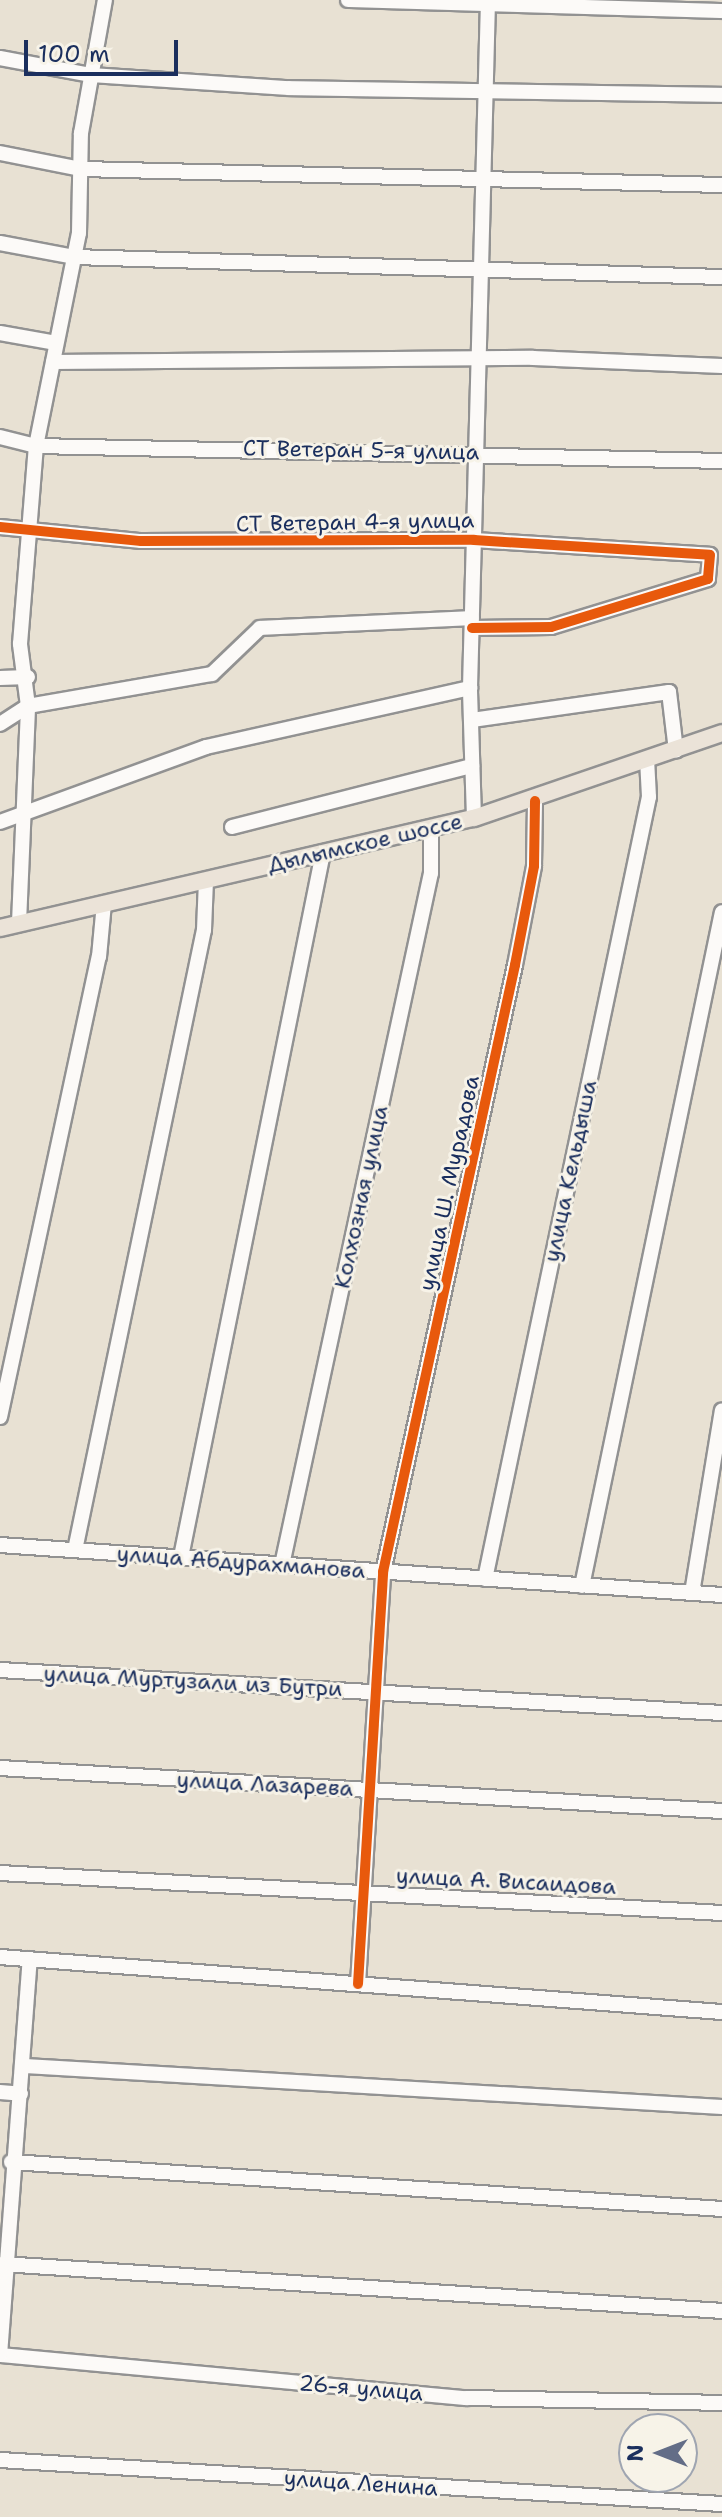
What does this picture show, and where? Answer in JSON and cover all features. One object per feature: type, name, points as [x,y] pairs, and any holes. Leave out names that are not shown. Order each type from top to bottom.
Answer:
[{"type":"main road","name":"Дылымское шоссе","points":[[0,928],[474,818],[647,763],[722,733]]},
{"type":"street","points":[[19,923],[18,817],[28,706],[28,677],[20,644],[36,446],[74,257],[91,75],[105,0]]},
{"type":"street","points":[[348,0],[722,11]]},
{"type":"street","points":[[474,818],[470,688],[488,4]]},
{"type":"street","points":[[0,58],[91,75],[486,92],[722,95]]},
{"type":"street","points":[[0,153],[81,169],[485,183],[722,185]]},
{"type":"street","points":[[0,243],[74,257],[481,274],[722,277]]},
{"type":"street","points":[[0,333],[56,343]]},
{"type":"street","points":[[53,362],[479,358],[722,366]]},
{"type":"street","name":"СТ Ветеран 5-я улица","points":[[0,437],[36,446],[477,451],[722,461]]},
{"type":"street","name":"СТ Ветеран 4-я улица","points":[[0,527],[29,532],[253,545],[474,540],[710,555],[708,579],[551,627],[472,623]]},
{"type":"street","points":[[0,724],[28,706],[212,674],[260,628],[472,623]]},
{"type":"street","points":[[0,678],[28,677]]},
{"type":"street","points":[[0,822],[206,747],[470,688]]},
{"type":"street","points":[[472,720],[669,692],[676,751]]},
{"type":"street","name":"улица Кельдыша","points":[[485,1579],[649,797],[647,763]]},
{"type":"street","points":[[232,827],[472,766]]},
{"type":"street","name":"улица Ш. Мурадова","points":[[358,1984],[366,1893],[383,1572],[515,965],[534,866],[535,801]]},
{"type":"street","name":"Колхозная улица","points":[[282,1565],[431,873],[431,828]]},
{"type":"street","points":[[181,1557],[323,853]]},
{"type":"street","points":[[75,1550],[204,930],[206,880]]},
{"type":"street","points":[[0,1417],[99,957],[104,903]]},
{"type":"street","points":[[582,1586],[722,912]]},
{"type":"street","points":[[692,1593],[722,1410]]},
{"type":"street","name":"улица Абдурахманова","points":[[0,1545],[722,1595]]},
{"type":"street","name":"улица Муртузали из Бутри","points":[[0,1670],[722,1713]]},
{"type":"street","name":"улица Лазарева","points":[[0,1768],[722,1811]]},
{"type":"street","name":"улица А. Висаидова","points":[[0,1873],[722,1913]]},
{"type":"street","points":[[0,1957],[722,2012]]},
{"type":"street","points":[[0,2355],[4,2186],[11,2162],[25,2066],[30,1959]]},
{"type":"street","points":[[25,2066],[722,2107]]},
{"type":"street","points":[[0,2092],[21,2094]]},
{"type":"street","points":[[11,2162],[722,2209]]},
{"type":"street","points":[[2,2264],[722,2311]]},
{"type":"street","name":"26-я улица","points":[[0,2355],[466,2398],[722,2403]]},
{"type":"street","name":"улица Ленина","points":[[0,2460],[722,2504]]},
{"type":"cycle path","points":[[0,527],[141,541],[474,540],[710,555],[708,579],[551,627],[472,628]]},
{"type":"cycle path","points":[[358,1984],[383,1572],[515,965],[534,866],[535,801]]}]
